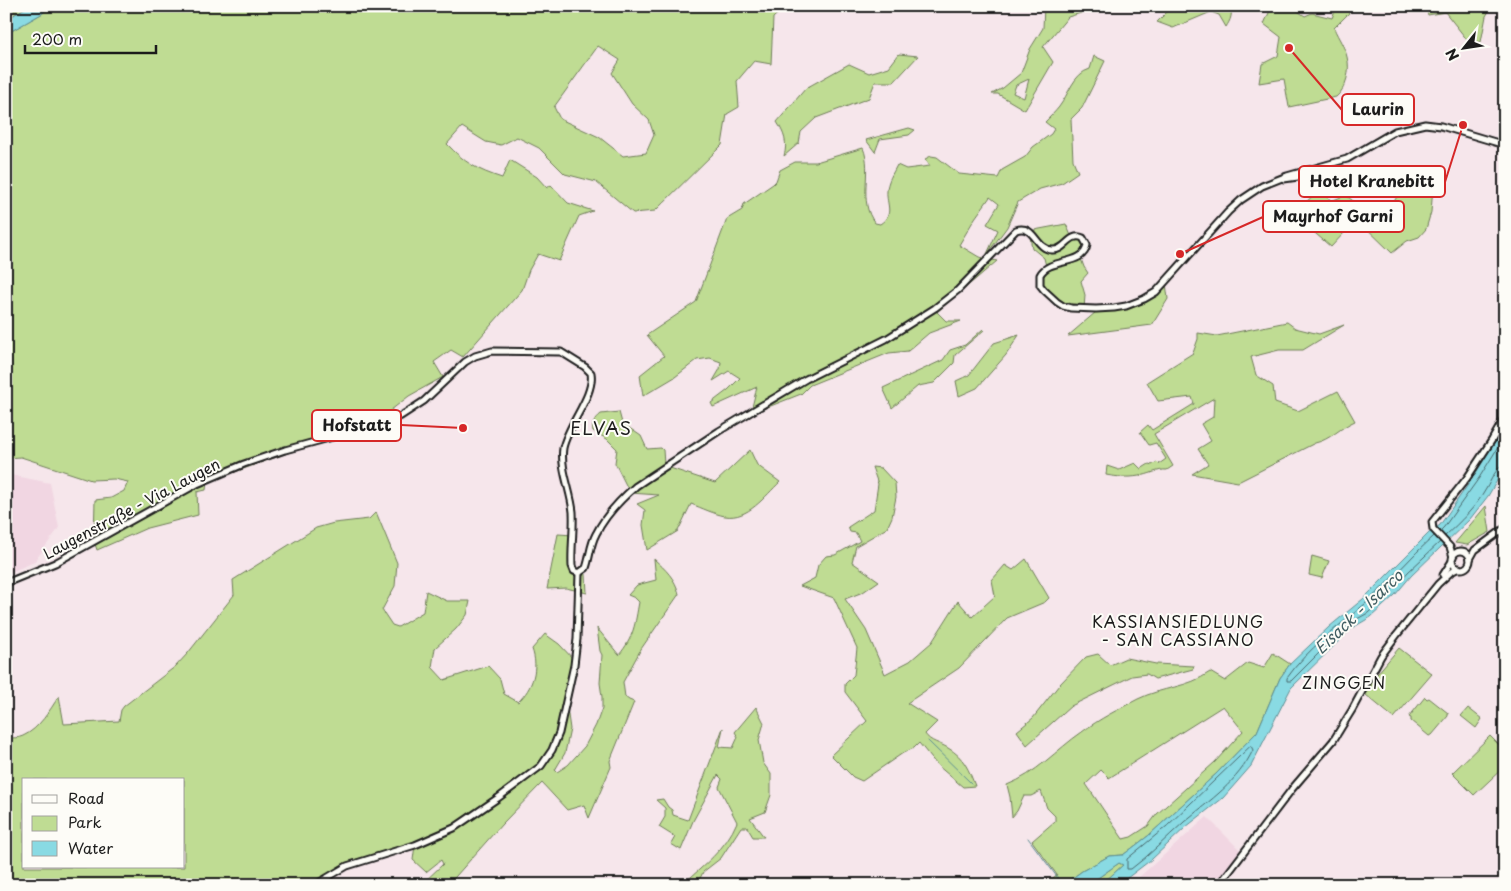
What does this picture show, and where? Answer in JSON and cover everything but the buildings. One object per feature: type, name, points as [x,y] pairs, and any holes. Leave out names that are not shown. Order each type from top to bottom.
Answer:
[{"type":"street","points":[[316,885],[347,866],[407,848],[454,828],[540,766],[556,741],[574,665],[577,638],[579,573],[586,568],[595,534],[626,494],[703,441],[806,379],[886,339],[919,318],[947,299],[1016,230],[1029,230],[1045,249],[1061,248],[1072,238],[1081,237],[1086,241],[1087,245],[1084,252],[1074,259],[1046,266],[1040,275],[1040,285],[1057,302],[1071,308],[1114,308],[1126,306],[1144,299],[1161,287],[1228,212],[1256,189],[1280,179],[1347,160],[1395,131],[1425,124],[1441,126],[1505,146]]},
{"type":"street","name":"Laugenstraße - Via Laugen","points":[[6,582],[55,563],[197,484],[244,464],[285,450],[384,423],[401,416],[424,401],[465,362],[475,356],[492,351],[561,352],[585,367],[590,373],[590,387],[567,436],[563,455],[564,470],[573,512],[572,566],[579,573]]},
{"type":"street","points":[[1470,559],[1467,553],[1449,546],[1433,529],[1432,522],[1472,470],[1505,417]]},
{"type":"street","points":[[1438,584],[1456,553],[1489,538],[1505,528]]},
{"type":"street","points":[[1219,885],[1292,789],[1333,741],[1381,656],[1438,584],[1451,572],[1467,566],[1475,550],[1489,538]]},
{"type":"street","points":[[1449,546],[1455,566],[1459,568]]},
{"type":"shaded area","points":[[6,474],[50,483],[59,528],[34,562],[6,574]]},
{"type":"shaded area","points":[[1207,817],[1241,851],[1215,885],[1130,885]]},
{"type":"green space","points":[[6,6],[28,6],[6,20]]},
{"type":"green space","points":[[49,6],[786,6],[773,18],[771,64],[754,61],[737,81],[739,107],[727,114],[722,145],[655,211],[633,213],[596,182],[565,174],[539,148],[517,137],[501,145],[486,142],[462,127],[447,144],[472,165],[502,178],[510,160],[537,177],[547,188],[551,185],[568,203],[593,211],[579,216],[559,261],[538,254],[529,270],[522,290],[463,357],[451,350],[434,362],[443,377],[409,396],[377,421],[207,482],[206,490],[197,492],[198,515],[147,528],[97,550],[94,541],[95,500],[111,498],[124,491],[128,482],[114,479],[91,480],[21,457],[6,458],[6,34],[43,13]],"holes":[[[598,46],[620,60],[612,73],[632,104],[649,120],[654,135],[646,153],[623,156],[599,137],[560,119],[554,107]]]},
{"type":"green space","points":[[1044,6],[1069,6],[1081,13],[1068,17],[1043,47],[1053,62],[1025,110],[998,94],[992,94],[1003,88],[1021,73],[1030,49],[1043,28]],"holes":[[[1029,79],[1024,98],[1013,93],[1016,85]]]},
{"type":"green space","points":[[1173,6],[1214,6],[1217,8],[1229,6],[1231,17],[1226,27],[1219,15],[1211,12],[1173,28],[1157,22]]},
{"type":"green space","points":[[1272,6],[1290,6],[1305,16],[1312,13],[1332,18],[1337,6],[1358,6],[1334,28],[1346,53],[1348,62],[1345,84],[1340,94],[1336,97],[1289,107],[1284,79],[1259,83],[1262,64],[1278,56],[1281,37],[1264,24]]},
{"type":"green space","points":[[1425,6],[1492,6],[1486,16],[1481,42],[1468,41],[1445,12],[1428,15]]},
{"type":"green space","points":[[899,54],[918,56],[894,82],[875,82],[869,98],[816,118],[801,132],[799,143],[784,156],[785,138],[777,122],[806,88],[849,64],[869,73],[889,67]]},
{"type":"green space","points":[[1094,56],[1105,61],[1082,108],[1071,119],[1073,160],[1078,172],[1062,183],[1040,189],[1018,202],[1007,227],[987,254],[998,230],[987,224],[999,204],[990,197],[959,245],[979,257],[997,261],[937,312],[946,321],[961,321],[929,333],[908,351],[889,353],[810,385],[801,394],[763,409],[752,407],[757,387],[713,407],[711,403],[740,378],[729,371],[713,381],[720,369],[721,362],[710,358],[697,360],[675,377],[643,396],[640,375],[664,356],[647,335],[696,302],[727,219],[742,210],[744,204],[773,184],[780,170],[795,162],[816,162],[863,148],[867,166],[867,205],[875,223],[880,224],[889,213],[887,188],[897,165],[906,169],[930,166],[925,159],[931,156],[937,157],[959,174],[998,178],[1002,170],[1025,157],[1033,147],[1051,134],[1054,129],[1045,122],[1059,107],[1079,75],[1090,69]]},
{"type":"green space","points":[[909,128],[915,130],[909,135],[880,139],[875,152],[866,140]]},
{"type":"green space","points":[[1420,183],[1433,187],[1431,212],[1426,229],[1419,237],[1407,241],[1392,253],[1357,219],[1331,247],[1293,214],[1317,192],[1325,193],[1331,201],[1346,195],[1354,202],[1365,206],[1380,203],[1389,208],[1402,189],[1406,186]]},
{"type":"green space","points":[[1066,224],[1072,238],[1077,236],[1087,245],[1080,256],[1088,273],[1081,281],[1085,295],[1084,309],[1063,306],[1044,290],[1039,279],[1046,266],[1044,258],[1032,248],[1029,231]]},
{"type":"green space","points":[[1166,283],[1168,299],[1152,325],[1068,336],[1096,312],[1096,309],[1136,303]]},
{"type":"green space","points":[[1287,322],[1295,328],[1319,334],[1344,325],[1303,350],[1279,350],[1251,357],[1256,375],[1273,386],[1275,403],[1298,411],[1338,391],[1355,421],[1326,439],[1238,482],[1192,474],[1208,464],[1198,449],[1211,441],[1201,424],[1213,417],[1214,398],[1154,434],[1173,466],[1167,470],[1135,477],[1106,475],[1107,466],[1119,470],[1135,463],[1141,469],[1149,464],[1152,465],[1157,462],[1159,464],[1166,459],[1156,443],[1149,445],[1140,432],[1148,425],[1152,430],[1194,404],[1192,397],[1158,401],[1147,382],[1193,353],[1198,333],[1217,336]]},
{"type":"green space","points":[[983,329],[955,355],[954,363],[934,383],[918,386],[892,408],[883,388],[943,360],[950,350],[965,345]]},
{"type":"green space","points":[[1019,335],[1006,355],[977,388],[959,396],[956,381],[969,375],[994,343]]},
{"type":"green space","points":[[619,412],[622,423],[641,436],[647,449],[661,448],[663,450],[664,464],[670,468],[715,483],[750,450],[757,465],[780,482],[756,506],[749,511],[733,516],[725,516],[691,504],[678,531],[647,550],[643,525],[645,510],[637,504],[659,495],[630,493],[615,463],[617,449],[607,439],[593,431],[594,421],[601,414]]},
{"type":"green space","points":[[872,467],[881,468],[895,483],[896,497],[892,517],[887,528],[856,546],[852,562],[879,581],[863,592],[845,599],[866,630],[885,674],[910,661],[932,642],[958,601],[972,617],[995,596],[992,580],[1005,565],[1013,570],[1026,559],[1049,598],[1045,602],[1007,618],[959,668],[907,703],[937,722],[925,734],[930,739],[958,755],[968,769],[975,786],[963,787],[937,765],[919,743],[862,781],[853,777],[831,755],[867,721],[845,692],[845,684],[854,675],[857,648],[834,598],[800,586],[815,578],[818,565],[826,556],[835,555],[860,541],[856,533],[850,532],[848,527],[874,510],[878,484]]},
{"type":"green space","points":[[1486,506],[1490,532],[1467,545],[1455,543]]},
{"type":"green space","points":[[376,512],[397,563],[395,586],[382,610],[392,625],[398,627],[423,612],[426,591],[447,601],[470,601],[467,615],[456,629],[435,648],[432,667],[444,680],[488,666],[500,679],[504,694],[518,702],[531,684],[535,670],[532,649],[545,634],[559,644],[576,662],[567,708],[570,729],[565,753],[555,770],[557,772],[568,765],[585,746],[602,708],[600,683],[602,655],[597,628],[619,655],[631,636],[639,602],[628,595],[637,585],[656,580],[654,559],[670,575],[679,594],[641,649],[623,682],[625,697],[634,702],[610,761],[611,767],[589,818],[584,805],[567,810],[542,783],[502,824],[448,885],[421,885],[443,864],[441,860],[426,872],[413,860],[415,845],[363,860],[314,885],[7,885],[6,721],[10,721],[7,738],[23,736],[39,724],[59,696],[64,724],[119,721],[121,710],[124,706],[176,666],[188,653],[234,595],[233,580],[316,528],[334,523],[369,519]]},
{"type":"green space","points":[[558,534],[574,535],[574,566],[586,574],[587,593],[566,588],[547,589]]},
{"type":"green space","points":[[1312,556],[1329,561],[1322,578],[1309,575]]},
{"type":"green space","points":[[1399,648],[1432,674],[1394,718],[1366,695],[1377,674]]},
{"type":"green space","points":[[1273,653],[1290,664],[1280,678],[1257,732],[1216,774],[1148,836],[1123,855],[1109,856],[1082,871],[1063,885],[1043,885],[1057,875],[1032,841],[1055,821],[1055,816],[1047,808],[1041,791],[1031,796],[1024,796],[1012,817],[1007,785],[1037,768],[1095,723],[1138,699],[1193,681],[1210,672],[1225,681],[1248,663],[1264,668]],"holes":[[[1223,706],[1243,731],[1215,762],[1157,814],[1148,826],[1131,837],[1123,839],[1086,784],[1101,770],[1109,778]]]},
{"type":"green space","points":[[1098,654],[1110,665],[1126,658],[1156,664],[1194,666],[1193,669],[1155,679],[1147,674],[1132,676],[1071,706],[1027,745],[1017,731],[1033,718],[1059,685],[1086,657]]},
{"type":"green space","points":[[1425,697],[1448,713],[1448,716],[1429,736],[1411,721],[1409,717]]},
{"type":"green space","points":[[756,707],[764,723],[759,740],[763,763],[771,774],[771,795],[765,812],[750,818],[764,837],[753,837],[747,827],[741,827],[721,858],[703,872],[697,885],[682,885],[706,864],[727,841],[737,822],[719,787],[722,779],[718,775],[693,821],[681,850],[671,844],[675,837],[659,827],[665,817],[665,808],[656,800],[663,799],[672,810],[673,815],[688,820],[723,728],[719,747],[733,748],[738,737],[735,732]]},
{"type":"green space","points":[[1468,708],[1482,719],[1476,728],[1461,716]]},
{"type":"green space","points":[[1490,736],[1505,751],[1505,766],[1474,795],[1452,773]]},
{"type":"green space","points":[[1119,863],[1123,865],[1101,885],[1088,885]]},
{"type":"water","points":[[28,6],[49,6],[43,13],[6,34],[6,20]]},
{"type":"water","name":"Eisack - Isarco","points":[[1505,425],[1505,467],[1488,496],[1470,519],[1411,576],[1395,595],[1371,617],[1352,628],[1291,688],[1251,766],[1223,798],[1186,827],[1152,859],[1118,885],[1101,885],[1123,865],[1119,863],[1088,885],[1063,885],[1082,871],[1109,856],[1123,855],[1148,836],[1216,774],[1257,732],[1280,678],[1290,664],[1329,627],[1363,599],[1429,533],[1440,525],[1474,476]]},
{"type":"waterway","points":[[928,741],[971,783]]},
{"type":"waterway","points":[[1028,838],[1063,885]]},
{"type":"place","name":"Laurin","points":[[1289,48]]},
{"type":"place","name":"Hotel Kranebitt","points":[[1463,125]]},
{"type":"place","name":"Mayrhof Garni","points":[[1180,254]]},
{"type":"place","name":"Hofstatt","points":[[463,428]]},
{"type":"district","name":"ELVAS","points":[[601,427]]},
{"type":"district","name":"KASSIANSIEDLUNG - SAN CASSIANO","points":[[1178,630]]},
{"type":"district","name":"ZINGGEN","points":[[1344,682]]}]
